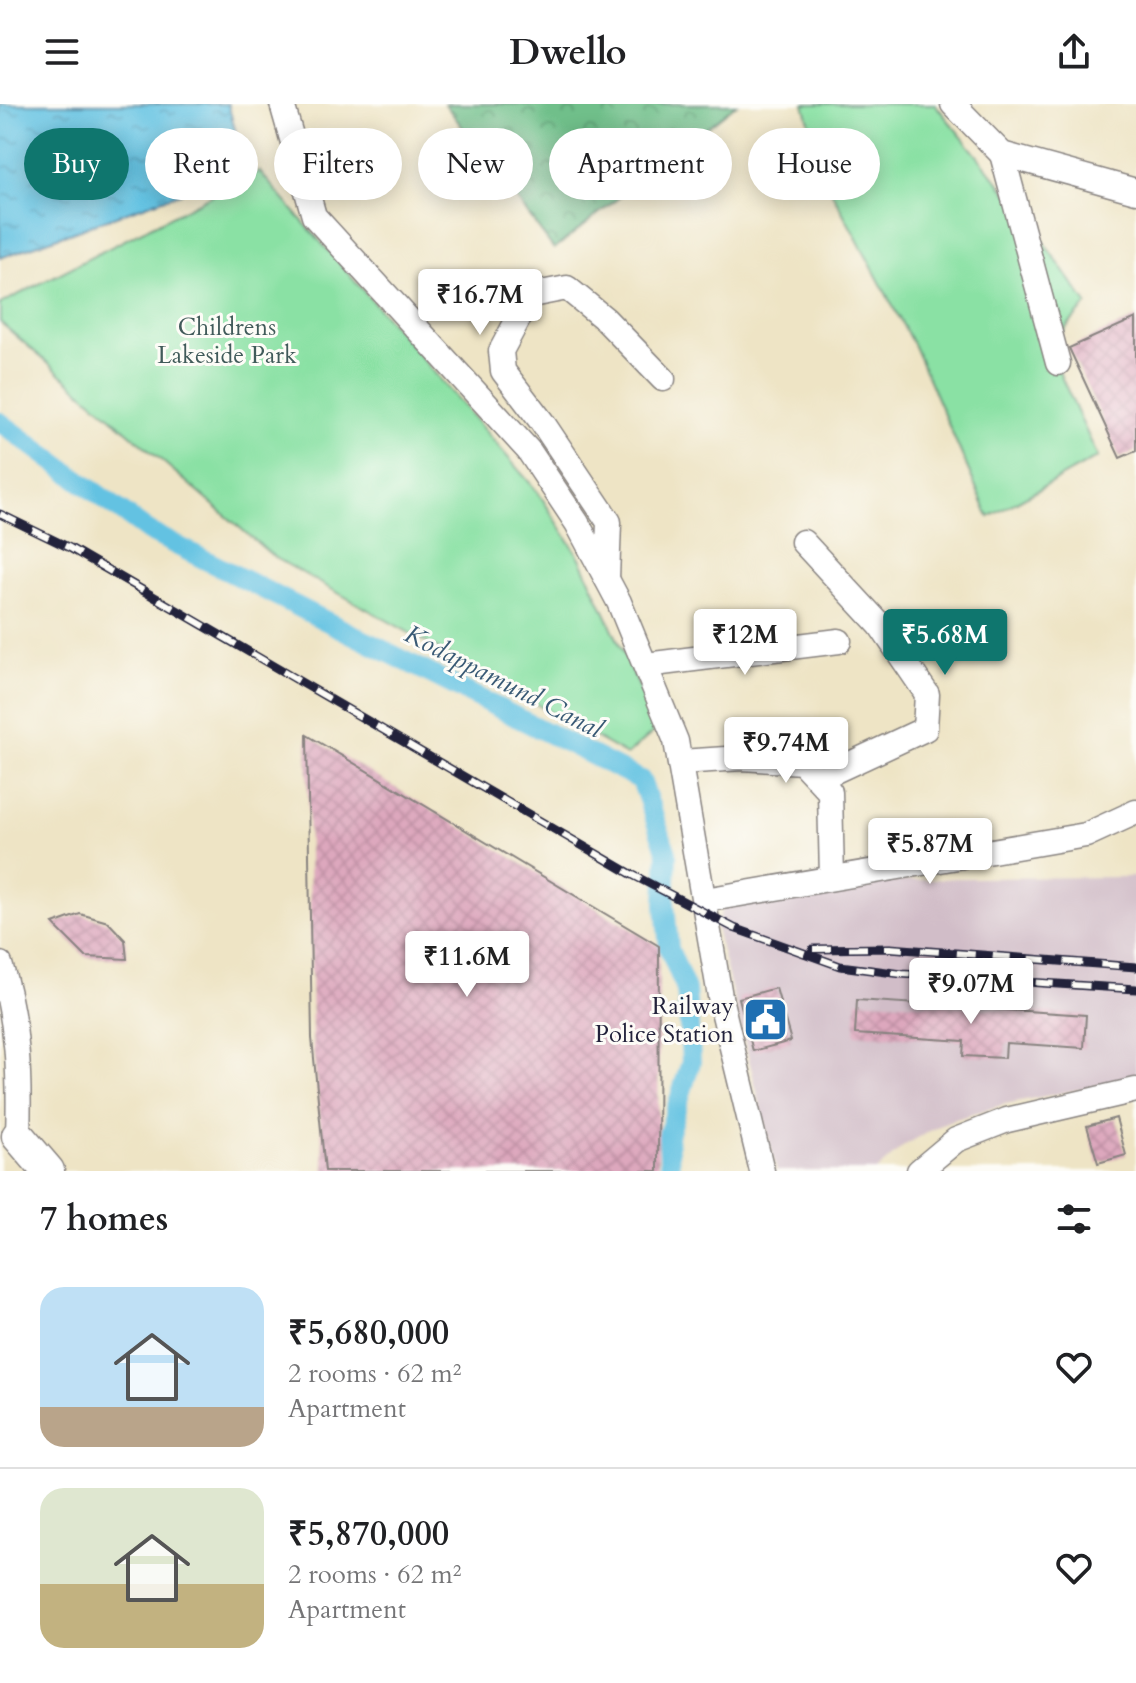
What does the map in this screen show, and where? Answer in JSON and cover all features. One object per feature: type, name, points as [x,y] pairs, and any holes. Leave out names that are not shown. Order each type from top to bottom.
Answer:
[{"type":"main road","points":[[18,1136],[20,1171]]},
{"type":"main road","points":[[18,1136],[48,1171]]},
{"type":"street","points":[[282,104],[314,216],[529,451],[577,523],[607,579],[646,665],[676,741],[721,1002],[762,1171]]},
{"type":"street","points":[[953,104],[1002,154],[1058,363]]},
{"type":"street","points":[[1002,154],[1136,191]]},
{"type":"street","points":[[607,579],[609,522],[542,422],[503,371],[501,351],[531,295],[567,288],[605,319],[663,379]]},
{"type":"street","points":[[803,542],[880,625],[927,694],[925,729],[820,778]]},
{"type":"street","points":[[646,665],[839,641]]},
{"type":"street","points":[[680,762],[742,758],[802,762],[830,792],[832,878]]},
{"type":"street","points":[[705,900],[1086,835],[1136,812]]},
{"type":"street","points":[[0,964],[12,1003],[20,1084],[18,1136]]},
{"type":"street","points":[[919,1171],[956,1140],[1007,1120],[1136,1090]]},
{"type":"shaded area","points":[[1136,877],[1136,1078],[1005,1104],[946,1122],[905,1145],[876,1171],[777,1171],[716,928],[728,891],[956,878]]},
{"type":"green space","points":[[445,104],[737,104],[707,128],[549,128],[549,200],[616,200],[554,249],[517,200],[533,200],[533,128],[463,128]]},
{"type":"green space","points":[[804,104],[935,104],[1016,203],[1087,304],[1048,348],[1098,457],[989,517],[914,346],[836,200],[880,200],[880,128],[811,128]]},
{"type":"green space","name":"Childrens Lakeside Park","points":[[258,172],[274,188],[274,200],[284,200],[538,492],[580,558],[658,728],[627,755],[274,557],[0,322],[0,304],[203,200],[258,200]]},
{"type":"water","points":[[0,104],[228,104],[235,128],[145,128],[145,200],[160,200],[0,258]]},
{"type":"building","points":[[1136,318],[1136,451],[1120,458],[1069,348]]},
{"type":"building","points":[[307,735],[659,946],[658,1171],[325,1171],[312,1038]]},
{"type":"building","points":[[80,914],[108,922],[125,940],[127,959],[86,957],[53,924]]},
{"type":"building","name":"Railway Police Station","points":[[776,988],[791,1041],[753,1051],[739,998]]},
{"type":"building","points":[[857,1000],[1086,1015],[1084,1048],[1006,1043],[1005,1058],[963,1056],[964,1041],[855,1034]]},
{"type":"building","points":[[1116,1118],[1126,1155],[1098,1163],[1087,1126]]},
{"type":"waterway","name":"Kodappamund Canal","points":[[0,422],[148,531],[641,780],[667,853],[665,905],[669,949],[686,990],[689,1025],[691,1062],[668,1135],[670,1171]]},
{"type":"railway","points":[[0,514],[70,548],[633,875],[734,928],[840,966],[902,974],[1136,989]]},
{"type":"railway","points":[[813,949],[890,948],[1136,967]]},
{"type":"place","name":"Railway Police Station","points":[[765,1020]]}]
